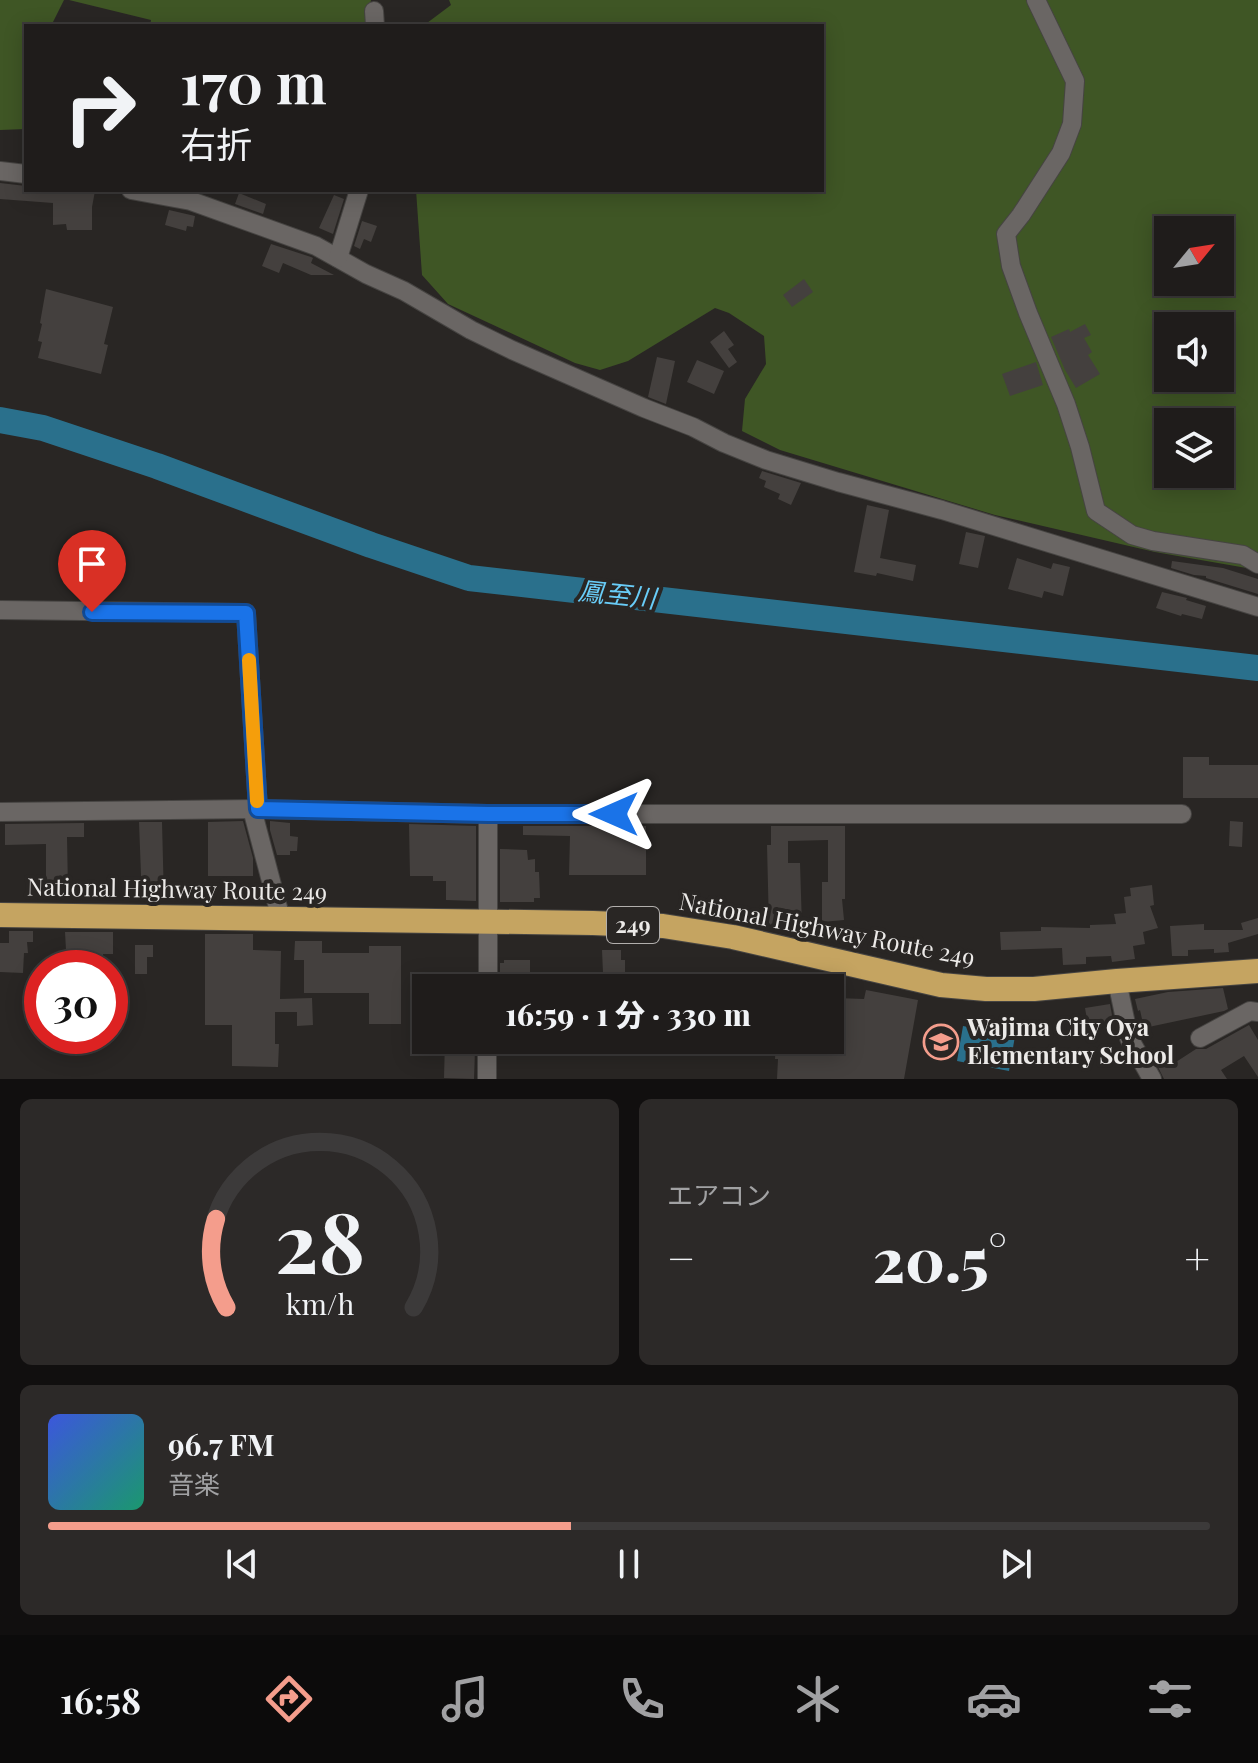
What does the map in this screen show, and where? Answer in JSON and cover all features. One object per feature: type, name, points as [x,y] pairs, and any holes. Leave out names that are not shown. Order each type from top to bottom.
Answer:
[{"type":"highway","name":"National Highway Route 249","points":[[0,915],[663,926],[733,937],[949,986],[986,989],[1034,989],[1258,971]]},
{"type":"street","points":[[1036,0],[1075,81],[1072,124],[1061,153],[1006,234],[1011,266],[1066,404],[1096,511],[1132,535],[1243,555],[1258,564]]},
{"type":"street","points":[[0,171],[24,174]]},
{"type":"street","points":[[142,192],[191,201],[316,246],[512,350],[766,460],[942,510],[1258,607]]},
{"type":"street","points":[[338,258],[358,192]]},
{"type":"street","points":[[0,610],[246,613],[255,809],[281,919]]},
{"type":"street","points":[[0,812],[255,809],[488,814],[1182,814]]},
{"type":"street","points":[[488,814],[488,974]]},
{"type":"street","points":[[1117,981],[1129,1038],[1152,1079]]},
{"type":"street","points":[[1200,1038],[1250,1011],[1258,1012]]},
{"type":"street","points":[[487,1054],[487,1079]]},
{"type":"green space","points":[[0,0],[64,0],[52,24],[24,24],[24,129],[0,130]]},
{"type":"green space","points":[[69,0],[371,0],[366,24],[150,24],[151,20]]},
{"type":"green space","points":[[449,0],[1258,0],[1258,570],[1155,552],[995,515],[780,450],[742,431],[745,399],[766,364],[764,336],[729,313],[715,308],[628,361],[600,370],[575,363],[448,304],[422,275],[416,192],[824,192],[824,24],[426,24],[451,5]]},
{"type":"water","points":[[963,1026],[1015,1036],[1009,1071],[957,1061]]},
{"type":"building","points":[[0,183],[24,186],[24,192],[95,192],[92,230],[67,230],[66,224],[53,225],[53,203],[0,199]]},
{"type":"building","points":[[239,193],[266,204],[263,214],[235,204]]},
{"type":"building","points":[[334,195],[344,199],[333,234],[319,228]]},
{"type":"building","points":[[169,210],[195,216],[193,227],[187,226],[186,231],[165,225]]},
{"type":"building","points":[[362,221],[377,226],[371,242],[364,239],[360,249],[354,246]]},
{"type":"building","points":[[271,244],[311,257],[311,263],[334,275],[311,275],[283,263],[279,273],[262,266]]},
{"type":"building","points":[[804,279],[813,292],[792,307],[783,295]]},
{"type":"building","points":[[46,289],[113,307],[101,374],[38,358]]},
{"type":"building","points":[[1085,324],[1091,335],[1084,338],[1092,352],[1088,355],[1100,374],[1076,388],[1051,337]]},
{"type":"building","points":[[724,331],[734,345],[728,349],[737,362],[729,368],[710,342]]},
{"type":"building","points":[[657,357],[675,361],[666,404],[648,397]]},
{"type":"building","points":[[697,360],[724,371],[714,394],[687,382]]},
{"type":"building","points":[[1036,362],[1043,385],[1010,396],[1002,374]]},
{"type":"building","points":[[762,471],[801,483],[791,505],[778,499],[780,494],[764,487],[766,481],[759,478]]},
{"type":"building","points":[[867,505],[889,510],[880,558],[916,565],[913,581],[877,573],[876,576],[854,572]]},
{"type":"building","points":[[966,532],[985,536],[978,568],[959,564]]},
{"type":"building","points":[[1017,558],[1051,569],[1053,563],[1070,567],[1063,596],[1044,591],[1042,598],[1008,589]]},
{"type":"building","points":[[1172,561],[1223,568],[1258,579],[1258,594],[1171,568]]},
{"type":"building","points":[[1162,592],[1206,606],[1202,619],[1156,608]]},
{"type":"building","points":[[1183,757],[1209,757],[1209,765],[1258,765],[1258,798],[1183,798]]},
{"type":"building","points":[[243,821],[253,858],[253,876],[208,876],[208,822]]},
{"type":"building","points":[[270,821],[290,823],[290,836],[298,837],[297,851],[290,851],[290,855],[277,855]]},
{"type":"building","points":[[1230,821],[1243,822],[1242,847],[1229,846]]},
{"type":"building","points":[[139,822],[162,822],[164,901],[142,901]]},
{"type":"building","points":[[84,823],[84,837],[67,837],[68,890],[46,890],[46,844],[5,845],[5,824]]},
{"type":"building","points":[[409,824],[476,826],[476,901],[446,900],[446,881],[433,881],[433,876],[410,876]]},
{"type":"building","points":[[523,826],[646,826],[646,875],[569,875],[570,836],[523,835]]},
{"type":"building","points":[[771,826],[845,826],[844,920],[822,922],[822,882],[828,882],[828,840],[788,841],[788,863],[800,863],[802,927],[769,927],[767,845],[771,845]]},
{"type":"building","points":[[500,849],[527,850],[528,860],[535,859],[540,898],[534,898],[534,902],[500,902]]},
{"type":"building","points":[[1152,885],[1154,905],[1150,906],[1158,928],[1143,932],[1145,944],[1133,946],[1135,959],[1112,962],[1111,956],[1086,957],[1086,964],[1063,965],[1062,948],[1001,950],[1000,932],[1116,924],[1114,914],[1126,913],[1124,897],[1131,896],[1130,888]]},
{"type":"building","points":[[1258,918],[1258,934],[1228,943],[1229,952],[1188,950],[1188,956],[1172,956],[1170,926],[1204,924],[1204,930],[1243,930],[1241,923]]},
{"type":"building","points":[[9,931],[33,931],[33,942],[27,942],[28,950],[24,950],[23,973],[0,972],[0,943],[9,943]]},
{"type":"building","points":[[65,932],[113,932],[113,950],[66,950]]},
{"type":"building","points":[[205,934],[253,934],[253,950],[281,951],[280,999],[312,998],[313,1025],[297,1026],[297,1012],[275,1012],[278,1067],[232,1066],[232,1025],[205,1025]]},
{"type":"building","points":[[295,941],[322,941],[322,953],[369,953],[369,946],[401,946],[401,1024],[369,1024],[369,993],[304,993],[304,960],[294,960]]},
{"type":"building","points":[[135,945],[153,945],[153,957],[147,957],[147,974],[135,974]]},
{"type":"building","points":[[602,950],[621,950],[625,974],[500,974],[500,963],[504,960],[530,960],[530,973],[603,973]]},
{"type":"building","points":[[1223,988],[1228,1009],[1144,1028],[1135,999],[1168,992]]},
{"type":"building","points":[[866,990],[918,1000],[904,1079],[777,1079],[775,1054],[844,1054],[844,998],[864,999]]},
{"type":"building","points":[[1110,1004],[1113,1021],[1088,1025],[1085,1008]]},
{"type":"building","points":[[1249,1025],[1258,1040],[1258,1077],[1244,1056],[1221,1070],[1227,1079],[1164,1079],[1153,1057],[1169,1050],[1176,1062],[1196,1049],[1206,1049]]},
{"type":"building","points":[[445,1054],[475,1054],[474,1079],[444,1078]]},
{"type":"waterway","name":"鳳至川","points":[[0,420],[43,428],[157,466],[469,578],[1258,668]]},
{"type":"slow traffic","points":[[249,660],[257,801]]},
{"type":"place","name":"Wajima City Oya Elementary School","points":[[941,1042]]},
{"type":"route","points":[[92,612],[246,613],[258,809],[614,814]]}]
